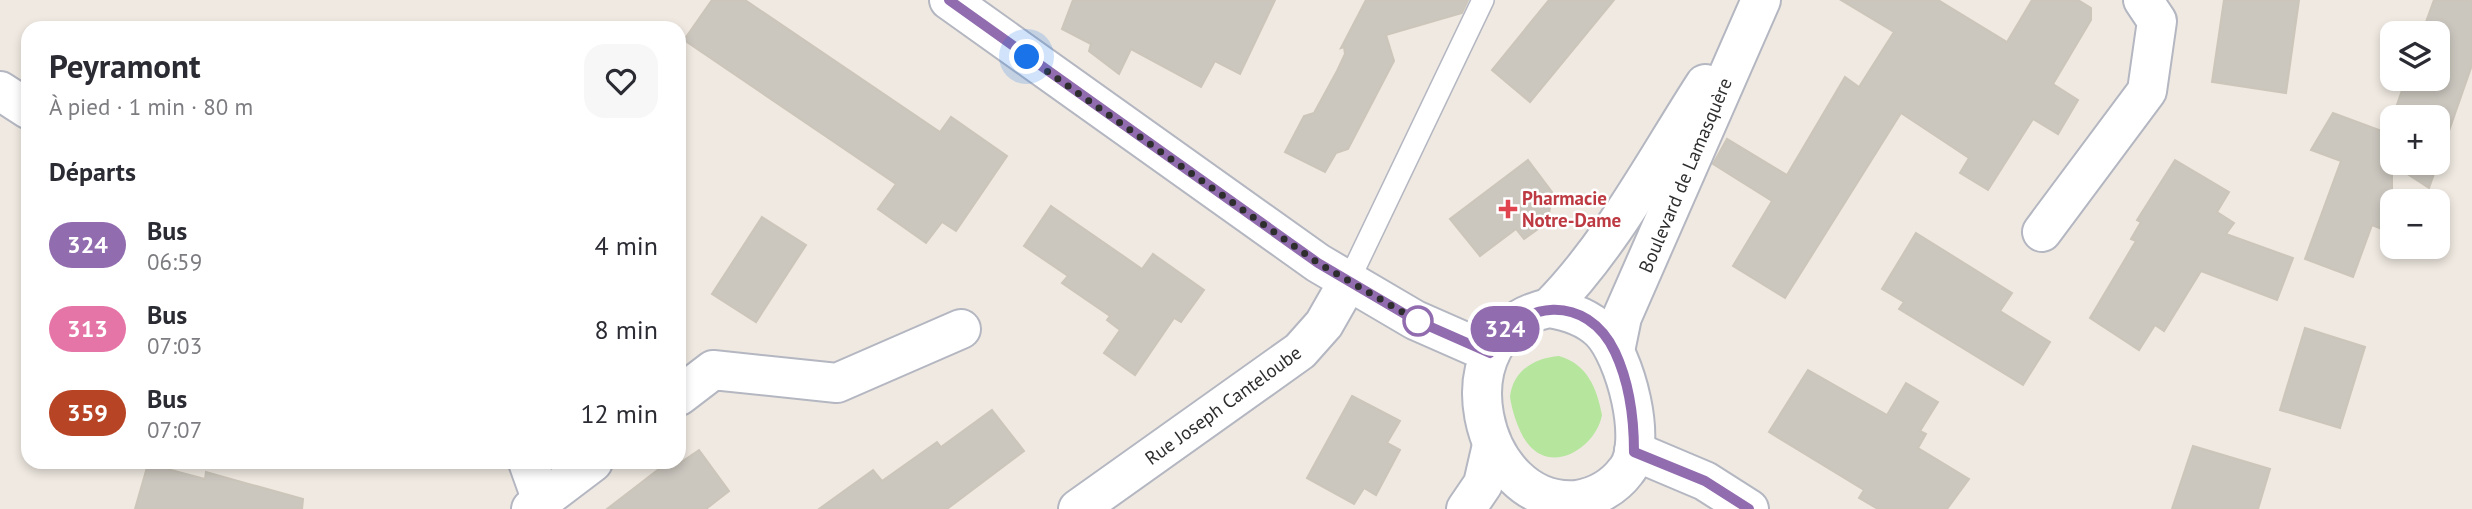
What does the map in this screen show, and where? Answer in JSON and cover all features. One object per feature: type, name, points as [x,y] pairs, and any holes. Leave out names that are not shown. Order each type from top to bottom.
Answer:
[{"type":"street","points":[[949,0],[1348,282],[1415,320],[1490,353]]},
{"type":"street","name":"Boulevard de Lamasquère","points":[[1549,308],[1571,287],[1602,244],[1760,0]]},
{"type":"street","name":"Boulevard de Lamasquère","points":[[1615,351],[1622,317],[1760,0]]},
{"type":"street","points":[[2042,232],[2147,91],[2157,21],[2143,0]]},
{"type":"street","points":[[0,91],[21,104]]},
{"type":"street","name":"Rue Joseph Canteloube","points":[[1078,509],[1300,351],[1324,324],[1348,282]]},
{"type":"street","points":[[1549,308],[1584,318],[1602,332],[1615,351],[1626,380],[1634,419],[1634,452],[1628,470],[1608,489],[1587,499],[1542,504],[1514,478],[1492,445],[1484,414],[1482,380],[1490,353],[1500,335],[1515,320],[1549,308]]},
{"type":"street","points":[[686,391],[713,370],[837,383],[961,329]]},
{"type":"street","points":[[1466,509],[1483,484],[1492,445]]},
{"type":"street","points":[[1634,452],[1705,481],[1749,509]]},
{"type":"street","points":[[529,469],[536,505],[584,469]]},
{"type":"lane","points":[[1348,282],[1483,0]]},
{"type":"green space","points":[[1559,356],[1584,371],[1594,387],[1602,415],[1598,427],[1583,446],[1561,457],[1549,457],[1538,453],[1528,444],[1516,422],[1510,397],[1516,379],[1527,367],[1542,359]]},
{"type":"building","points":[[712,0],[745,0],[940,132],[951,117],[1007,156],[956,231],[942,222],[926,243],[878,209],[896,184],[686,41],[686,37]]},
{"type":"building","points":[[1073,0],[1275,0],[1240,74],[1215,61],[1201,87],[1131,49],[1119,74],[1089,51],[1091,44],[1062,29]]},
{"type":"building","points":[[1366,0],[1468,0],[1462,13],[1386,35],[1394,61],[1348,149],[1336,153],[1325,172],[1285,152],[1304,116],[1314,113],[1337,71],[1345,54],[1344,47],[1341,48]]},
{"type":"building","points":[[1549,0],[1614,0],[1530,102],[1492,70]]},
{"type":"building","points":[[1841,0],[1938,0],[2007,42],[2032,0],[2078,0],[2091,8],[2091,20],[2053,84],[2078,100],[2058,134],[2033,119],[1988,190],[1960,173],[1969,158],[1901,113],[1785,298],[1733,266],[1772,201],[1713,164],[1727,139],[1787,175],[1845,77],[1859,87],[1894,32]]},
{"type":"building","points":[[2224,0],[2299,0],[2286,93],[2212,82]]},
{"type":"building","points":[[2434,0],[2472,0],[2472,65],[2450,128],[2450,105],[2397,105],[2402,91],[2450,91],[2450,21],[2426,21]]},
{"type":"building","points":[[2333,113],[2380,130],[2380,175],[2392,175],[2392,189],[2380,189],[2380,228],[2372,225],[2353,277],[2305,259],[2341,161],[2311,150]]},
{"type":"building","points":[[1528,160],[1552,192],[1548,222],[1524,239],[1516,229],[1480,256],[1450,219]]},
{"type":"building","points":[[2175,160],[2229,192],[2217,212],[2234,223],[2226,234],[2293,258],[2277,300],[2201,271],[2164,331],[2155,325],[2139,350],[2090,318],[2136,241],[2131,239],[2141,222],[2137,220]]},
{"type":"building","points":[[2409,175],[2434,175],[2429,188]]},
{"type":"building","points":[[1051,206],[1142,269],[1153,254],[1204,290],[1181,322],[1174,318],[1135,375],[1104,353],[1120,330],[1107,320],[1110,316],[1062,283],[1068,276],[1024,246]]},
{"type":"building","points":[[762,217],[806,245],[756,322],[712,294]]},
{"type":"building","points":[[1916,233],[2012,293],[2000,311],[2050,342],[2023,385],[1899,309],[1904,302],[1882,289]]},
{"type":"building","points":[[2305,328],[2365,347],[2340,428],[2280,410]]},
{"type":"building","points":[[1808,370],[1887,415],[1906,383],[1938,402],[1920,431],[1926,434],[1918,448],[1969,479],[1947,509],[1878,509],[1859,498],[1864,490],[1769,432]]},
{"type":"building","points":[[1352,396],[1400,421],[1387,443],[1400,450],[1376,495],[1364,488],[1354,504],[1307,478]]},
{"type":"building","points":[[992,410],[1024,451],[947,509],[819,509],[873,470],[882,481],[937,442],[941,447]]},
{"type":"building","points":[[2193,446],[2270,469],[2258,509],[2172,509]]},
{"type":"building","points":[[699,450],[729,491],[706,509],[607,509],[659,469],[686,469],[686,459]]},
{"type":"building","points":[[147,469],[167,469],[205,479],[206,472],[303,499],[302,509],[135,509]]},
{"type":"bus line","name":"324","points":[[949,0],[1318,263],[1415,320],[1490,353],[1500,335],[1515,320],[1530,312],[1549,308],[1584,318],[1602,332],[1615,351],[1626,380],[1634,419],[1634,452],[1705,481],[1749,509]]},
{"type":"place","name":"Pharmacie Notre-Dame","points":[[1508,209]]},
{"type":"route","points":[[1027,57],[1318,263],[1418,321]]}]
